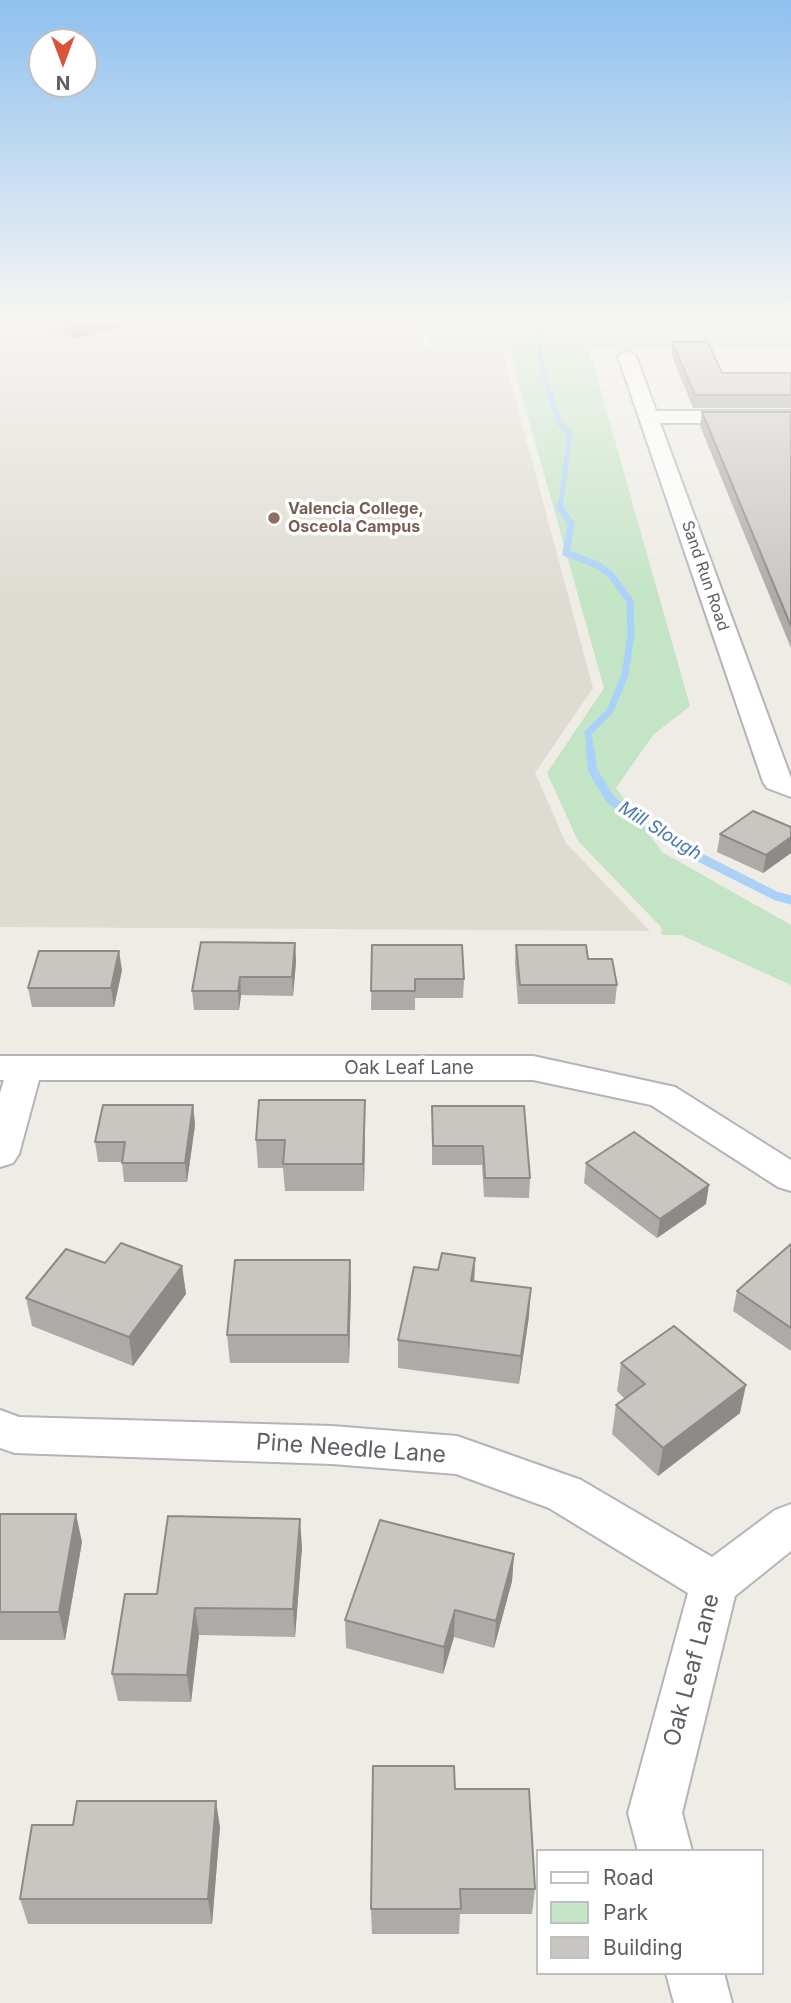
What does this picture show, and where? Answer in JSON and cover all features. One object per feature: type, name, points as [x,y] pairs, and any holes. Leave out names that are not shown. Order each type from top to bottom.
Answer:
[{"type":"street","name":"Sand Run Road","points":[[647,411],[777,782],[791,789]]},
{"type":"street","points":[[649,417],[791,417]]},
{"type":"street","points":[[0,1154],[13,1068]]},
{"type":"street","name":"Oak Leaf Lane","points":[[13,1068],[533,1068],[662,1095],[791,1178]]},
{"type":"street","name":"Pine Needle Lane","points":[[0,1428],[15,1435],[332,1445],[457,1455],[565,1494],[714,1584]]},
{"type":"street","name":"Oak Leaf Lane","points":[[664,1849],[655,1813],[714,1584],[791,1524]]},
{"type":"street","points":[[696,1975],[703,2003]]},
{"type":"shaded area","name":"Valencia College, Osceola Campus","points":[[0,411],[519,411],[593,688],[535,773],[566,843],[650,931],[0,927]]},
{"type":"green space","points":[[527,411],[607,411],[690,706],[653,735],[616,788],[662,852],[791,925],[791,985],[681,935],[662,935],[661,927],[578,841],[547,773],[604,688]]},
{"type":"building","points":[[702,412],[791,412],[791,626]]},
{"type":"building","points":[[753,811],[791,827],[791,837],[766,855],[720,834]]},
{"type":"building","points":[[201,942],[295,943],[292,977],[240,977],[238,991],[192,991]]},
{"type":"building","points":[[372,945],[462,945],[464,979],[415,979],[415,991],[371,991]]},
{"type":"building","points":[[516,945],[586,945],[588,959],[612,959],[617,985],[520,985]]},
{"type":"building","points":[[39,951],[119,951],[111,988],[28,988]]},
{"type":"building","points":[[259,1100],[365,1100],[363,1164],[283,1164],[285,1140],[256,1140]]},
{"type":"building","points":[[103,1105],[193,1105],[185,1163],[122,1163],[125,1142],[95,1142]]},
{"type":"building","points":[[432,1106],[524,1106],[530,1178],[485,1178],[483,1146],[433,1146]]},
{"type":"building","points":[[634,1132],[709,1185],[660,1219],[586,1163]]},
{"type":"building","points":[[121,1243],[182,1266],[129,1337],[26,1298],[66,1249],[105,1263]]},
{"type":"building","points":[[791,1244],[791,1328],[737,1291]]},
{"type":"building","points":[[442,1253],[475,1258],[471,1281],[531,1288],[521,1356],[398,1340],[414,1267],[438,1270]]},
{"type":"building","points":[[235,1260],[350,1260],[348,1335],[227,1335]]},
{"type":"building","points":[[674,1326],[746,1385],[663,1448],[616,1405],[645,1384],[621,1363]]},
{"type":"building","points":[[0,1514],[76,1514],[59,1612],[0,1612]]},
{"type":"building","points":[[168,1516],[300,1519],[293,1609],[195,1608],[187,1675],[112,1674],[125,1594],[157,1594]]},
{"type":"building","points":[[380,1520],[514,1554],[496,1621],[455,1610],[444,1647],[345,1620]]},
{"type":"building","points":[[373,1766],[454,1766],[455,1789],[529,1789],[535,1889],[460,1889],[461,1909],[371,1909]]},
{"type":"building","points":[[77,1801],[216,1801],[208,1899],[20,1899],[32,1825],[73,1825]]},
{"type":"waterway","name":"Mill Slough","points":[[556,411],[559,423],[570,434],[560,508]]},
{"type":"waterway","name":"Mill Slough","points":[[560,508],[571,524],[566,553],[597,565],[610,574],[630,601],[631,635],[625,675],[610,711],[588,733],[591,752]]},
{"type":"waterway","name":"Mill Slough","points":[[590,750],[593,771],[610,799],[640,822],[685,850],[776,896],[791,900]]},
{"type":"place","name":"Valencia College, Osceola Campus","points":[[274,518]]}]
